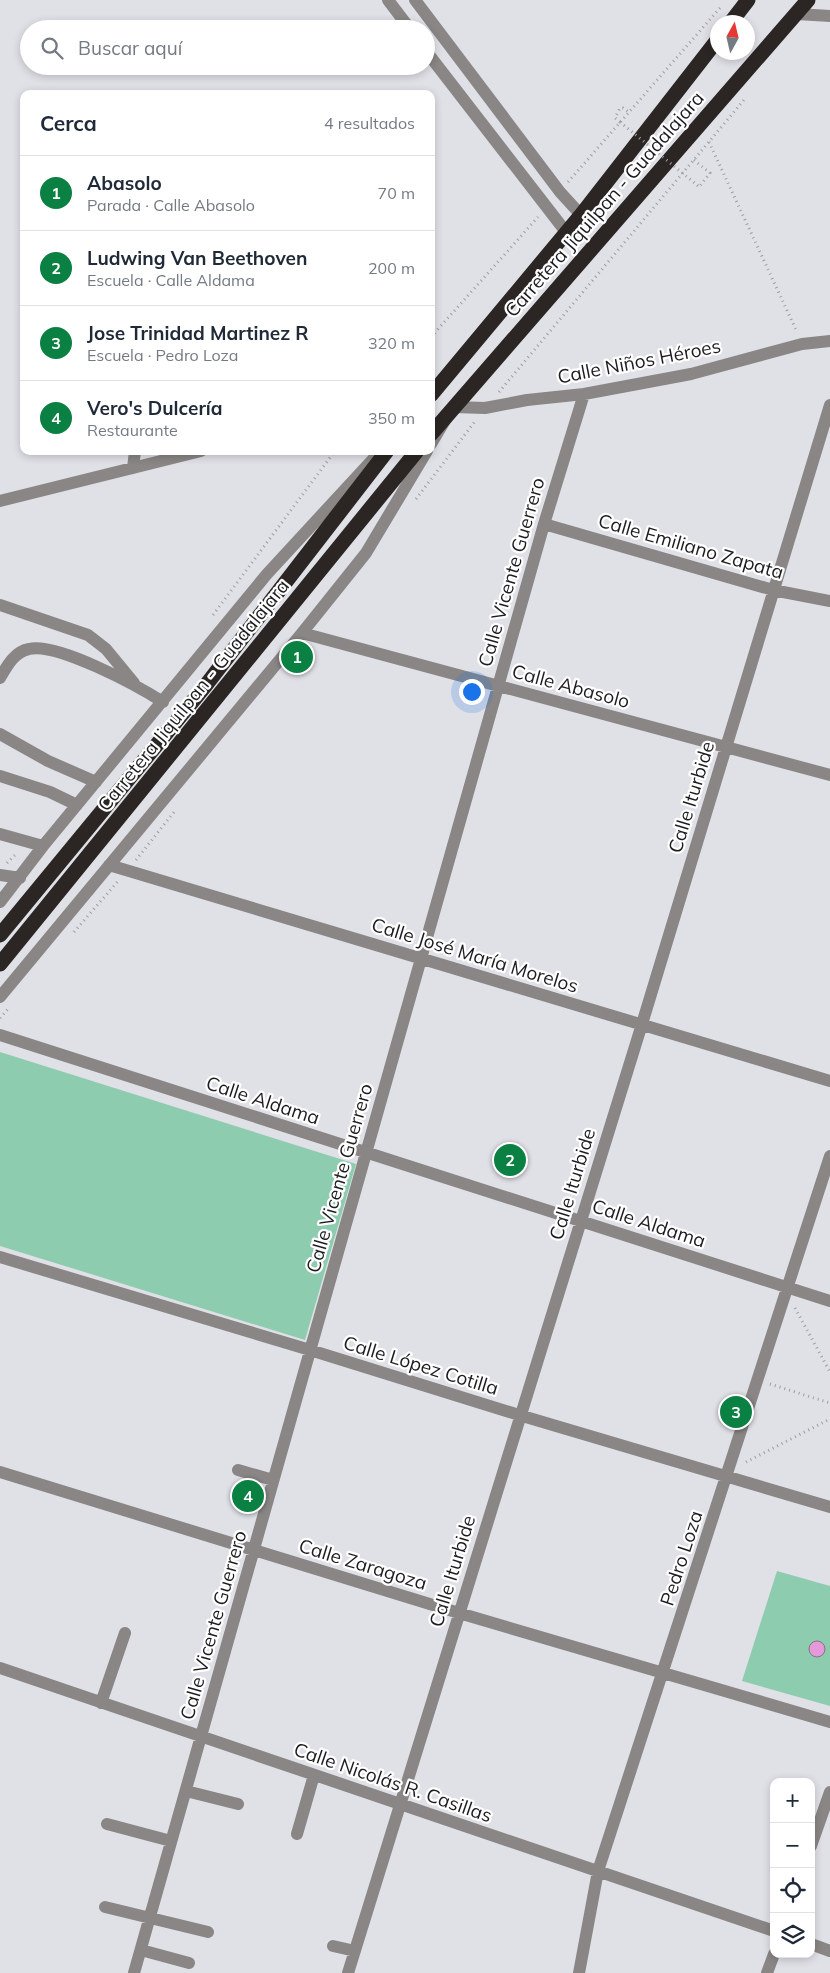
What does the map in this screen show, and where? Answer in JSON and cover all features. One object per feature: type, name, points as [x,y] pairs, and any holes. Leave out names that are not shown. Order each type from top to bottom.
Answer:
[{"type":"highway","points":[[736,15],[748,0]]},
{"type":"highway","name":"Carretera Jiquilpan - Guadalajara","points":[[435,429],[808,0]]},
{"type":"highway","name":"Carretera Jiquilpan - Guadalajara","points":[[435,389],[581,215],[710,49]]},
{"type":"highway","name":"Carretera Jiquilpan - Guadalajara","points":[[0,935],[206,685],[384,455]]},
{"type":"highway","name":"Carretera Jiquilpan - Guadalajara","points":[[0,964],[415,455]]},
{"type":"street","points":[[388,0],[403,20]]},
{"type":"street","points":[[415,0],[430,20]]},
{"type":"street","points":[[797,14],[830,16]]},
{"type":"street","points":[[435,26],[560,192],[581,215]]},
{"type":"street","points":[[435,63],[566,232]]},
{"type":"street","name":"Calle Niños Héroes","points":[[453,407],[485,408],[527,400],[584,394],[691,374],[802,344],[830,341]]},
{"type":"street","name":"Calle Vicente Guerrero","points":[[134,1973],[544,524],[584,394]]},
{"type":"street","name":"Calle Iturbide","points":[[348,1973],[519,1415],[642,1024],[830,405]]},
{"type":"street","points":[[435,437],[453,407]]},
{"type":"street","points":[[133,468],[135,455]]},
{"type":"street","points":[[0,501],[185,455]]},
{"type":"street","points":[[0,902],[43,846],[267,574],[376,455]]},
{"type":"street","points":[[0,997],[302,633],[366,553],[425,455]]},
{"type":"street","name":"Calle Emiliano Zapata","points":[[544,524],[773,590],[830,601]]},
{"type":"street","points":[[0,605],[88,635],[106,649],[136,686]]},
{"type":"street","name":"Calle Abasolo","points":[[302,633],[830,775]]},
{"type":"street","points":[[0,678],[13,657],[28,649],[43,648],[83,660],[136,686],[163,702]]},
{"type":"street","points":[[0,734],[48,761],[96,782]]},
{"type":"street","points":[[0,776],[50,792],[77,805]]},
{"type":"street","points":[[0,834],[43,846]]},
{"type":"street","name":"Calle José María Morelos","points":[[109,865],[830,1081]]},
{"type":"street","points":[[0,875],[20,878]]},
{"type":"street","name":"Calle Aldama","points":[[0,1036],[580,1221],[787,1290],[830,1301]]},
{"type":"street","name":"Pedro Loza","points":[[579,1973],[598,1870],[664,1672],[830,1156]]},
{"type":"street","name":"Calle López Cotilla","points":[[0,1257],[519,1415],[727,1473],[830,1507]]},
{"type":"street","points":[[238,1470],[273,1480]]},
{"type":"street","name":"Calle Zaragoza","points":[[0,1472],[459,1613],[830,1722]]},
{"type":"street","points":[[102,1703],[125,1633]]},
{"type":"street","name":"Calle Nicolás R. Casillas","points":[[0,1668],[770,1930]]},
{"type":"street","points":[[297,1834],[314,1775]]},
{"type":"street","points":[[186,1791],[238,1804]]},
{"type":"street","points":[[815,1835],[830,1792]]},
{"type":"street","points":[[107,1824],[172,1841]]},
{"type":"street","points":[[105,1906],[208,1932]]},
{"type":"street","points":[[815,1945],[830,1951]]},
{"type":"street","points":[[333,1946],[355,1951]]},
{"type":"street","points":[[141,1950],[189,1964]]},
{"type":"street","points":[[767,1973],[773,1958]]},
{"type":"path","points":[[560,192],[721,7]]},
{"type":"path","points":[[485,408],[746,97]]},
{"type":"path","points":[[630,113],[620,108],[615,118],[699,187],[710,173],[694,160]]},
{"type":"path","points":[[709,142],[802,344]]},
{"type":"path","points":[[435,333],[546,208]]},
{"type":"path","points":[[212,617],[332,455]]},
{"type":"path","points":[[7,863],[28,842]]},
{"type":"path","points":[[787,1290],[830,1372]]},
{"type":"path","points":[[757,1380],[830,1403]]},
{"type":"path","points":[[727,1473],[830,1419]]},
{"type":"green space","points":[[0,1052],[356,1164],[305,1340],[0,1246]]},
{"type":"green space","points":[[777,1571],[830,1586],[830,1706],[742,1681]]},
{"type":"building","points":[[817,1641],[823,1643],[825,1649],[823,1655],[817,1657],[811,1655],[809,1649],[811,1643]]},
{"type":"place","name":"Abasolo","points":[[297,657]]},
{"type":"place","name":"Ludwing Van Beethoven","points":[[510,1160]]},
{"type":"place","name":"Jose Trinidad Martinez R","points":[[736,1412]]},
{"type":"place","name":"Vero's Dulcería","points":[[248,1496]]}]
